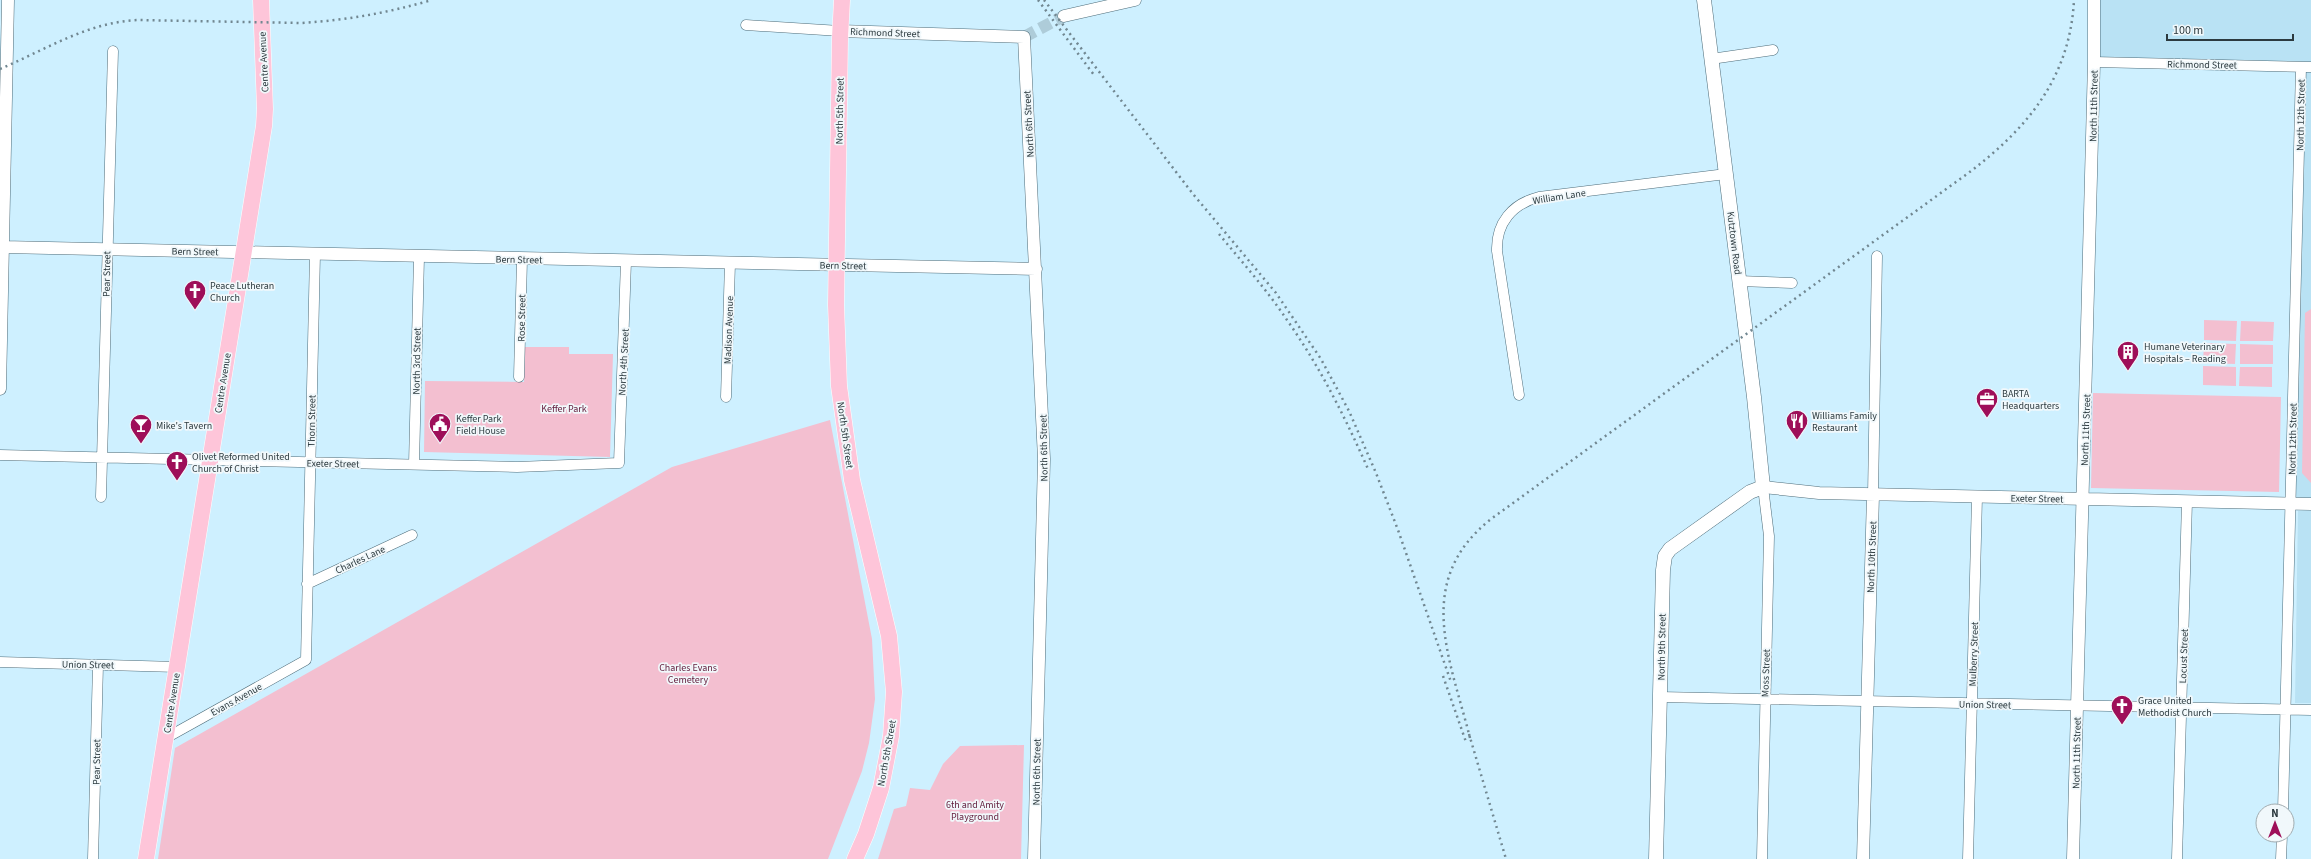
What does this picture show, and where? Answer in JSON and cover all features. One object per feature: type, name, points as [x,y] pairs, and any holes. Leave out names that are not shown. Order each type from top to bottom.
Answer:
[{"type":"main road","name":"Centre Avenue","points":[[146,859],[265,110],[261,0]]},
{"type":"main road","name":"North 5th Street","points":[[842,0],[840,30],[837,344],[845,439],[861,524],[889,636],[894,692],[891,736],[883,778],[872,816],[855,859]]},
{"type":"main road","name":"Kutztown Road","points":[[1704,0],[1763,487]]},
{"type":"main road","name":"North 9th Street","points":[[1656,859],[1663,570],[1667,553],[1750,492],[1763,487]]},
{"type":"street","points":[[0,389],[1,247],[8,0]]},
{"type":"street","points":[[1064,16],[1135,0]]},
{"type":"street","name":"North 11th Street","points":[[2073,859],[2094,62],[2094,0]]},
{"type":"street","name":"Richmond Street","points":[[746,25],[1024,37]]},
{"type":"street","name":"North 6th Street","points":[[1024,37],[1044,462],[1034,859]]},
{"type":"street","points":[[1711,59],[1773,50]]},
{"type":"street","name":"Pear Street","points":[[101,497],[113,51]]},
{"type":"street","name":"Richmond Street","points":[[2094,62],[2306,67]]},
{"type":"street","name":"North 12th Street","points":[[2283,803],[2290,503],[2306,67]]},
{"type":"street","name":"William Lane","points":[[1519,395],[1497,251],[1498,235],[1509,212],[1529,200],[1539,197],[1726,174]]},
{"type":"street","name":"Bern Street","points":[[1,247],[1036,269]]},
{"type":"street","name":"Thorn Street","points":[[306,660],[315,254]]},
{"type":"street","name":"North 10th Street","points":[[1863,859],[1873,495],[1877,256]]},
{"type":"street","name":"North 3rd Street","points":[[414,464],[419,257]]},
{"type":"street","name":"Rose Street","points":[[519,378],[522,259]]},
{"type":"street","name":"North 4th Street","points":[[618,463],[626,261]]},
{"type":"street","name":"Madison Avenue","points":[[726,397],[730,263]]},
{"type":"street","points":[[1739,281],[1792,283]]},
{"type":"street","name":"Exeter Street","points":[[0,455],[517,466],[618,463]]},
{"type":"street","name":"Exeter Street","points":[[1763,487],[1819,493],[1873,495],[2311,504]]},
{"type":"street","name":"Moss Street","points":[[1762,859],[1764,699],[1769,536],[1763,487]]},
{"type":"street","name":"Mulberry Street","points":[[1968,859],[1977,497]]},
{"type":"street","name":"Locust Street","points":[[2177,859],[2187,501]]},
{"type":"street","name":"Charles Lane","points":[[307,584],[412,535]]},
{"type":"street","name":"Evans Avenue","points":[[166,738],[306,660]]},
{"type":"street","name":"Union Street","points":[[0,662],[177,667]]},
{"type":"street","name":"Pear Street","points":[[93,859],[98,665]]},
{"type":"street","name":"Union Street","points":[[1660,697],[2311,710]]},
{"type":"street","points":[[2282,843],[2282,859]]},
{"type":"shaded area","points":[[2094,0],[2311,0],[2311,504],[2290,503],[2301,67],[2094,62]]},
{"type":"shaded area","points":[[2298,511],[2311,511],[2311,703],[2295,703]]},
{"type":"green space","points":[[2311,309],[2311,483],[2302,473],[2305,313]]},
{"type":"green space","points":[[2204,320],[2237,321],[2236,341],[2204,340]]},
{"type":"green space","points":[[2241,321],[2274,322],[2273,341],[2240,341]]},
{"type":"green space","points":[[2204,343],[2236,344],[2235,364],[2203,363]]},
{"type":"green space","points":[[2240,344],[2273,345],[2273,364],[2240,364]]},
{"type":"green space","name":"Keffer Park","points":[[525,347],[569,347],[569,354],[613,354],[610,457],[424,452],[425,381],[524,382]]},
{"type":"green space","points":[[2203,366],[2236,367],[2236,386],[2203,385]]},
{"type":"green space","points":[[2240,367],[2272,367],[2272,387],[2239,386]]},
{"type":"green space","points":[[2093,393],[2281,397],[2279,492],[2091,488]]},
{"type":"green space","name":"Charles Evans Cemetery","points":[[830,420],[872,639],[875,699],[869,743],[862,771],[828,859],[158,859],[175,748],[672,467]]},
{"type":"green space","name":"6th and Amity Playground","points":[[1024,745],[1021,859],[878,859],[894,809],[906,806],[910,788],[930,790],[943,764],[960,746]]},
{"type":"tunnel","points":[[1024,37],[1064,16]]},
{"type":"railway","points":[[0,69],[84,31],[120,22],[138,20],[301,23],[367,15],[399,9],[432,0]]},
{"type":"railway","points":[[1038,0],[1094,75]]},
{"type":"railway","points":[[1044,0],[1193,194],[1276,293],[1321,359],[1349,411],[1376,473],[1398,530],[1451,682]]},
{"type":"railway","points":[[1470,738],[1447,650],[1444,622],[1445,594],[1452,568],[1467,543],[1491,519],[1989,157],[2026,120],[2042,99],[2054,77],[2064,54],[2071,28],[2074,0]]},
{"type":"railway","points":[[1219,234],[1271,298],[1299,338],[1331,393],[1368,469]]},
{"type":"railway","points":[[1443,676],[1466,742]]},
{"type":"railway","points":[[1469,734],[1506,859]]},
{"type":"place","name":"Peace Lutheran Church","points":[[195,310]]},
{"type":"place","name":"Humane Veterinary Hospitals – Reading","points":[[2128,372]]},
{"type":"place","name":"BARTA Headquarters","points":[[1987,418]]},
{"type":"place","name":"Williams Family Restaurant","points":[[1797,440]]},
{"type":"place","name":"Mike's Tavern","points":[[141,444]]},
{"type":"place","name":"Keffer Park Field House","points":[[440,444]]},
{"type":"place","name":"Olivet Reformed United Church of Christ","points":[[177,482]]},
{"type":"place","name":"Grace United Methodist Church","points":[[2122,726]]}]
